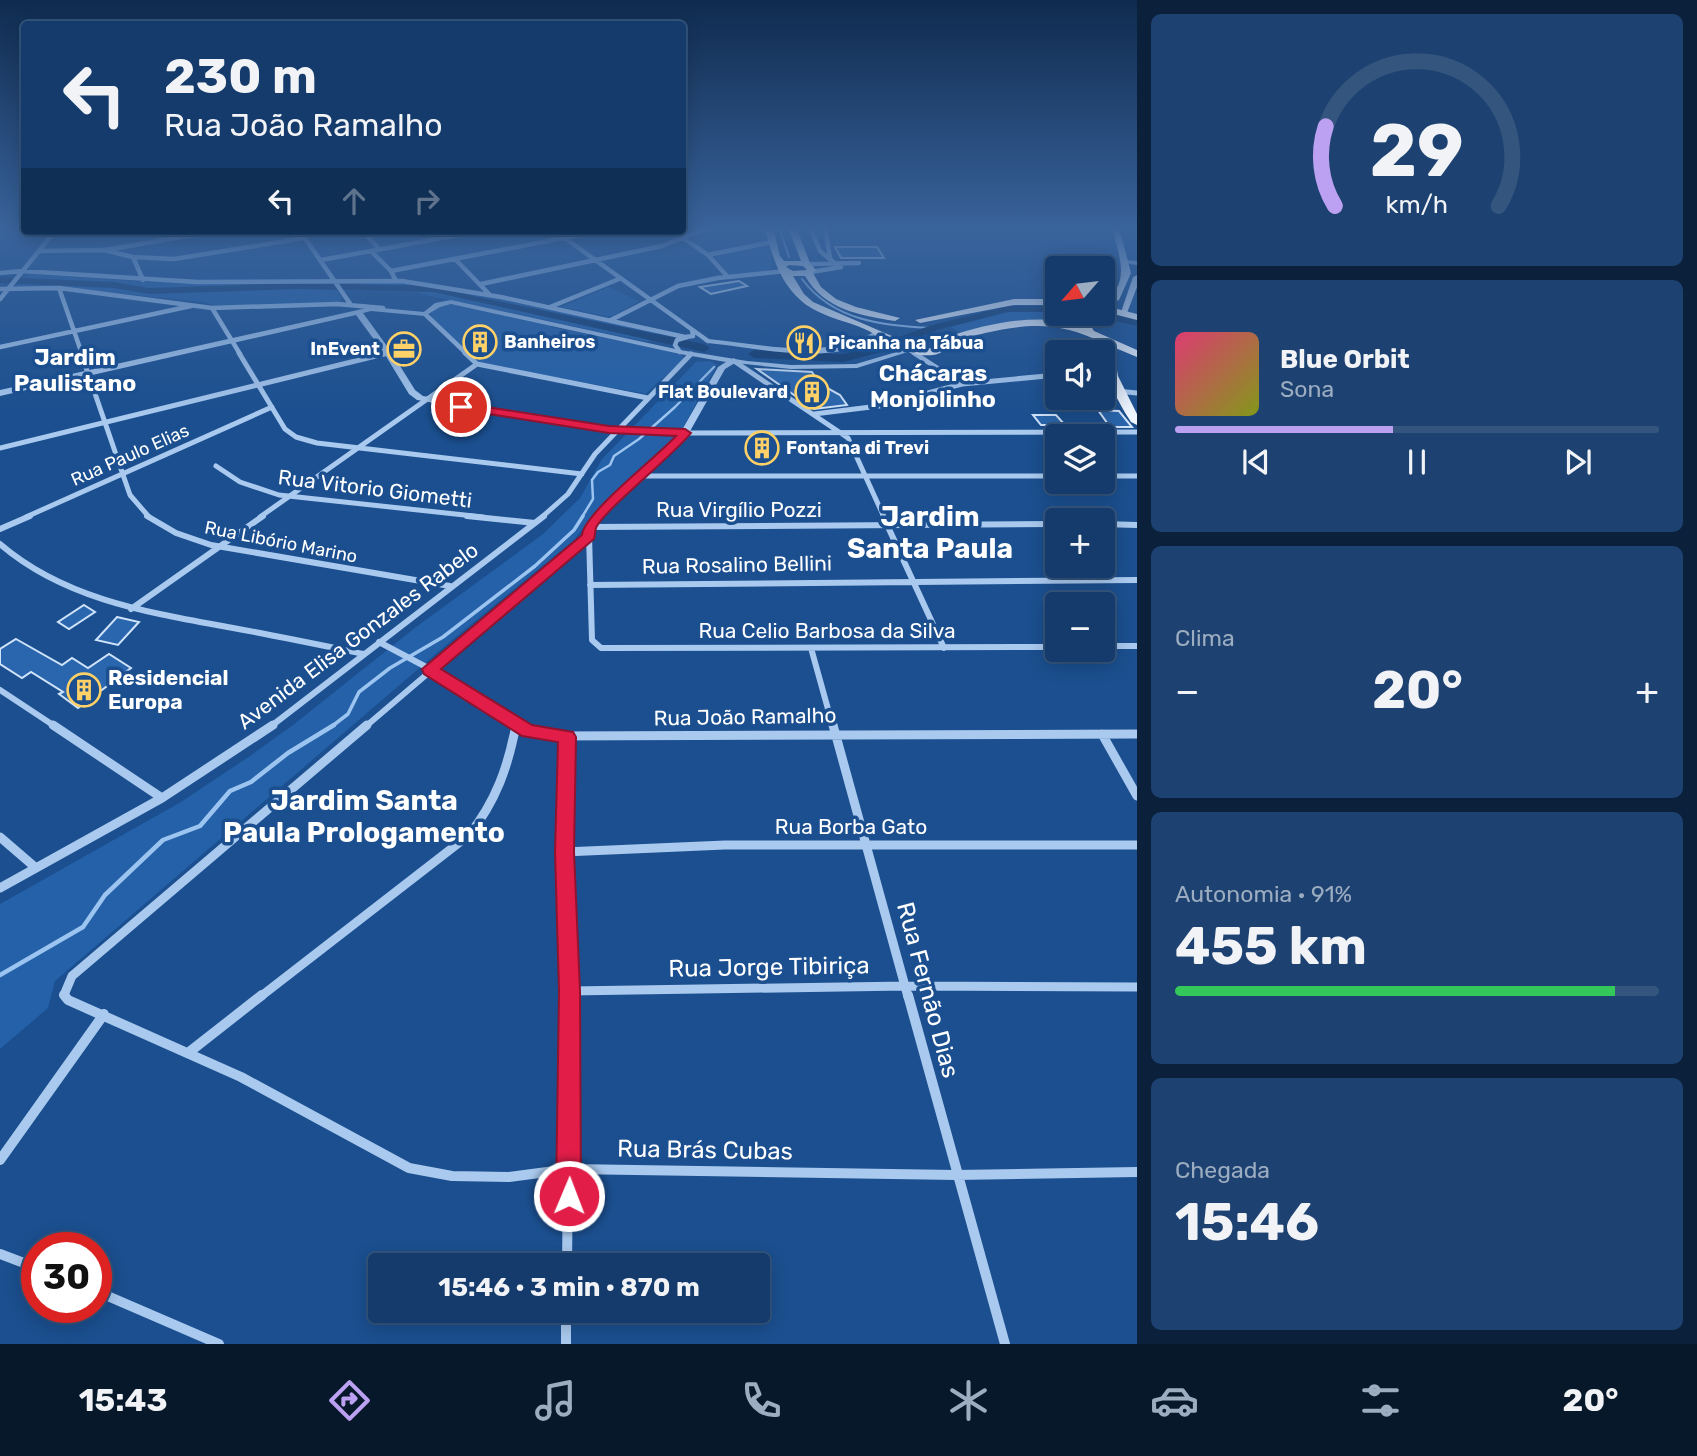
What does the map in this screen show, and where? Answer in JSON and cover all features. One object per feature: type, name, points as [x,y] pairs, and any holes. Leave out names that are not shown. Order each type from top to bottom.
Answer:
[{"type":"main road","points":[[795,290],[817,309],[880,329],[907,349],[938,349],[945,346],[949,335]]},
{"type":"main road","points":[[820,290],[844,305],[895,318],[935,324],[949,335],[1037,322],[1072,326],[1102,340]]},
{"type":"main road","points":[[1123,313],[1134,290]]},
{"type":"main road","points":[[920,320],[1014,302],[1045,302]]},
{"type":"main road","points":[[1115,311],[1137,317]]},
{"type":"main road","points":[[880,329],[895,318]]},
{"type":"main road","points":[[1086,326],[1091,334]]},
{"type":"main road","points":[[1115,346],[1137,354]]},
{"type":"main road","points":[[1116,390],[1137,422]]},
{"type":"street","name":"Rua Libório Marino","points":[[60,290],[107,423],[122,474],[135,504],[149,518],[174,532],[220,547],[450,586]]},
{"type":"street","points":[[74,290],[199,304],[212,308],[351,305],[425,314],[477,364],[648,398]]},
{"type":"street","points":[[339,290],[388,353],[412,392],[427,401],[633,432],[1137,432]]},
{"type":"street","points":[[455,290],[685,337],[779,349],[832,349],[864,343],[880,329]]},
{"type":"street","points":[[486,290],[490,295]]},
{"type":"street","points":[[550,308],[593,290]]},
{"type":"street","points":[[635,290],[848,438],[944,648]]},
{"type":"street","points":[[611,320],[671,290]]},
{"type":"street","points":[[425,314],[444,303],[457,302],[691,354],[791,367],[857,366],[907,349],[962,384]]},
{"type":"street","points":[[0,346],[199,304]]},
{"type":"street","points":[[212,308],[285,429],[296,437],[359,449],[582,474]]},
{"type":"street","points":[[0,393],[383,308]]},
{"type":"street","points":[[678,350],[677,340],[693,336],[692,330]]},
{"type":"street","points":[[0,449],[388,353]]},
{"type":"street","name":"Avenida Elisa Gonzales Rabelo","points":[[0,888],[162,798],[290,713],[450,586],[536,523],[561,501],[582,474],[586,464],[691,354]]},
{"type":"street","points":[[590,585],[590,527],[685,433],[722,367],[734,361]]},
{"type":"street","points":[[131,609],[477,364]]},
{"type":"street","points":[[814,414],[879,406],[962,384],[1045,376]]},
{"type":"street","points":[[1116,390],[1137,394]]},
{"type":"street","name":"Rua Paulo Elias","points":[[0,529],[272,407]]},
{"type":"street","name":"Rua Vitorio Giometti","points":[[216,466],[249,485],[291,496],[536,523]]},
{"type":"street","points":[[640,476],[1045,476]]},
{"type":"street","points":[[1115,476],[1137,476]]},
{"type":"street","name":"Rua Virgílio Pozzi","points":[[590,527],[1045,524]]},
{"type":"street","points":[[1115,524],[1137,525]]},
{"type":"street","points":[[430,669],[589,536]]},
{"type":"street","points":[[0,544],[16,559],[34,570],[131,609],[364,654]]},
{"type":"street","name":"Rua Rosalino Bellini","points":[[590,585],[1137,580]]},
{"type":"street","name":"Rua Celio Barbosa da Silva","points":[[590,585],[592,640],[597,646],[606,649],[1045,647]]},
{"type":"street","name":"Rua João Ramalho","points":[[379,642],[430,669],[516,725],[528,731],[567,737],[835,733],[1137,734]]},
{"type":"street","points":[[1115,646],[1137,646]]},
{"type":"street","name":"Rua Fernão Dias","points":[[811,648],[1005,1344]]},
{"type":"street","name":"Rua Brás Cubas","points":[[430,669],[370,724],[72,976],[64,995],[68,1000],[241,1077],[410,1168],[452,1176],[509,1177],[570,1169],[956,1175],[1137,1172]]},
{"type":"street","points":[[0,690],[162,798]]},
{"type":"street","points":[[188,1053],[469,835],[494,803],[504,782],[516,725]]},
{"type":"street","points":[[1102,734],[1137,796]]},
{"type":"street","points":[[567,737],[564,852],[570,991],[567,1253]]},
{"type":"street","points":[[0,837],[36,868]]},
{"type":"street","name":"Rua Borba Gato","points":[[564,852],[725,845],[1137,845]]},
{"type":"street","name":"Rua Jorge Tibiriça","points":[[570,991],[906,986],[1137,987]]},
{"type":"street","points":[[0,1160],[104,1014]]},
{"type":"street","points":[[0,1254],[21,1262]]},
{"type":"street","points":[[112,1297],[219,1344]]},
{"type":"street","points":[[566,1323],[566,1344]]},
{"type":"shaded area","points":[[85,290],[336,290],[342,298],[340,303],[220,307],[203,302]]},
{"type":"shaded area","points":[[451,290],[658,332],[648,342],[412,292],[344,291]]},
{"type":"shaded area","points":[[602,290],[615,290],[639,301],[611,317],[560,307]]},
{"type":"shaded area","points":[[455,304],[664,350],[682,355],[684,359],[646,394],[480,363],[431,317],[431,313],[441,306]]},
{"type":"shaded area","points":[[1031,309],[1045,311],[1045,319],[1013,321],[961,333],[950,327]]},
{"type":"shaded area","points":[[710,361],[717,365],[677,439],[603,503],[574,540],[445,646],[55,981],[48,1008],[0,1049],[0,904],[181,802],[250,756],[416,627],[543,534],[580,498],[602,459],[696,362]]},
{"type":"building","points":[[704,290],[730,290],[711,294]]},
{"type":"building","name":"Flat Boulevard","points":[[757,369],[812,372],[820,384],[840,395],[847,405],[814,409]]},
{"type":"building","points":[[1098,410],[1119,411],[1132,427],[1115,427],[1115,424],[1108,424]]},
{"type":"building","points":[[1033,415],[1056,415],[1064,424],[1045,424],[1041,425]]},
{"type":"building","name":"Fontana di Trevi","points":[[750,440],[768,440],[774,455],[756,456]]},
{"type":"building","points":[[84,605],[95,612],[69,629],[58,622]]},
{"type":"building","name":"Residencial Europa","points":[[117,617],[139,622],[118,645],[96,640]]},
{"type":"building","points":[[16,639],[62,665],[72,658],[88,668],[109,654],[131,668],[78,708],[59,694],[63,692],[31,672],[22,678],[0,664],[0,649]]},
{"type":"waterway","points":[[142,290],[187,290]]},
{"type":"waterway","points":[[437,290],[704,348]]},
{"type":"waterway","points":[[812,290],[829,304],[861,318],[878,323],[933,328]]},
{"type":"waterway","points":[[754,354],[843,358],[881,348],[933,328],[1007,309],[1045,309]]},
{"type":"waterway","points":[[1115,318],[1137,323]]},
{"type":"waterway","points":[[582,517],[593,499],[592,480],[598,472],[610,465],[614,456],[639,439],[675,407],[714,367]]},
{"type":"waterway","points":[[332,726],[348,714],[359,692],[390,668],[443,637],[535,566],[574,530],[583,516]]},
{"type":"waterway","points":[[0,975],[83,927],[105,895],[163,840],[200,826],[230,791],[251,782],[288,753],[332,726]]},
{"type":"place","name":"Banheiros","points":[[480,342]]},
{"type":"place","name":"Picanha na Tábua","points":[[804,343]]},
{"type":"place","name":"InEvent","points":[[404,349]]},
{"type":"place","name":"Flat Boulevard","points":[[812,392]]},
{"type":"place","name":"Fontana di Trevi","points":[[762,448]]},
{"type":"place","name":"Residencial Europa","points":[[84,690]]},
{"type":"district","name":"Jardim Paulistano","points":[[75,370]]},
{"type":"district","name":"Chácaras Monjolinho","points":[[933,386]]},
{"type":"district","name":"Jardim Santa Paula","points":[[930,532]]},
{"type":"district","name":"Jardim Santa Paula Prologamento","points":[[364,816]]},
{"type":"route","points":[[461,407],[609,430],[685,433],[666,454],[613,500],[590,527],[589,536],[430,669],[476,701],[528,731],[567,737],[564,852],[570,991],[569,1196]]}]
